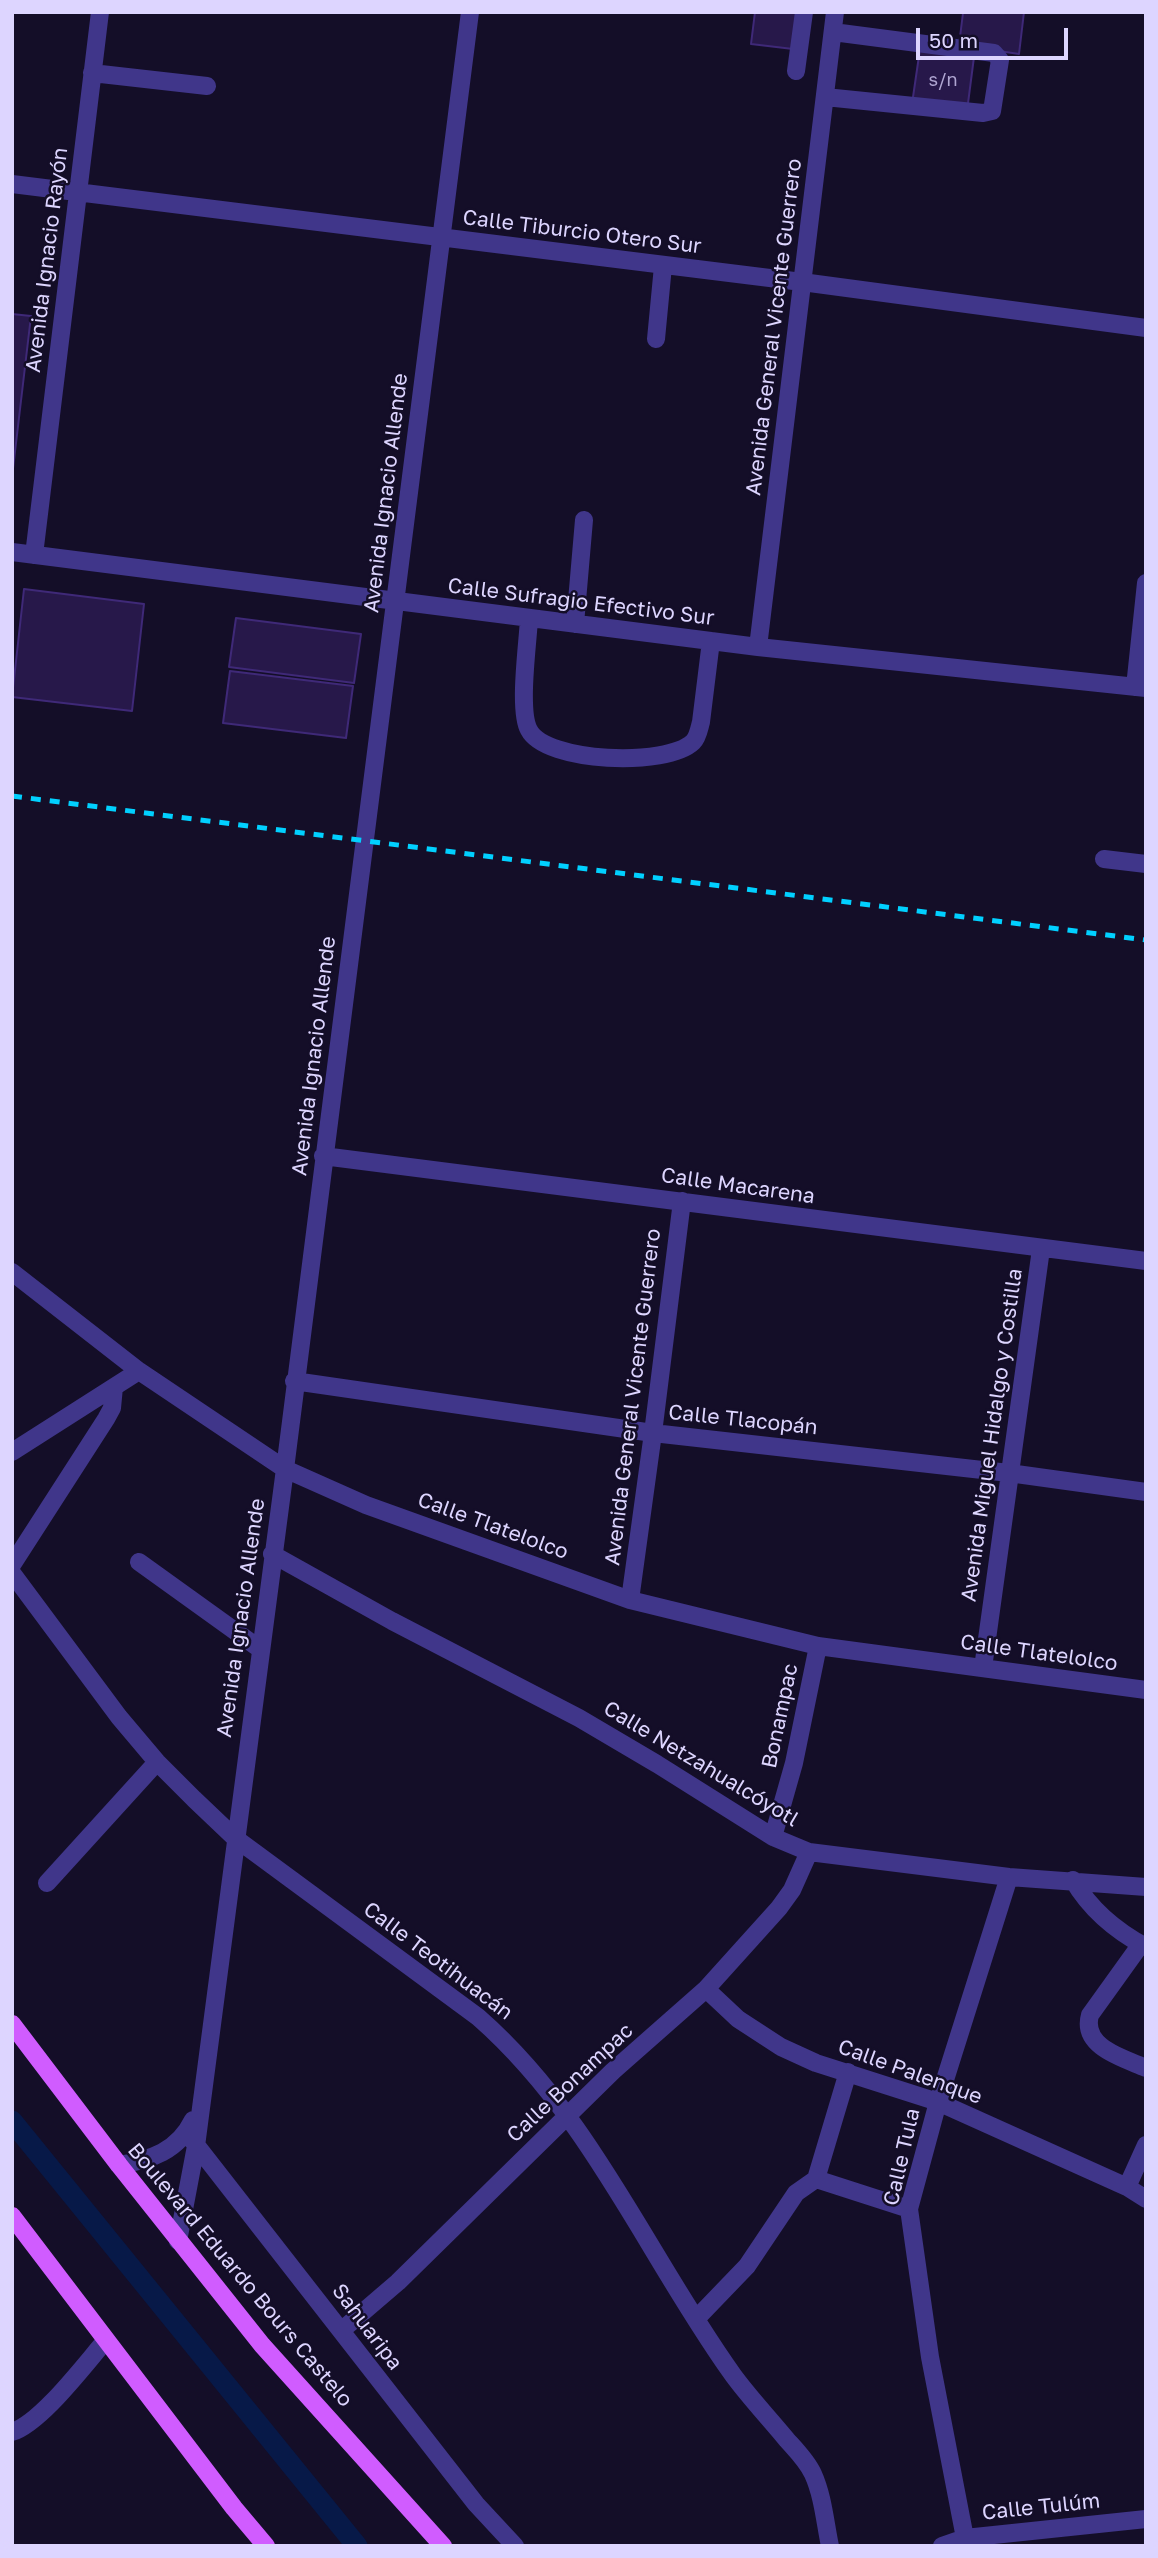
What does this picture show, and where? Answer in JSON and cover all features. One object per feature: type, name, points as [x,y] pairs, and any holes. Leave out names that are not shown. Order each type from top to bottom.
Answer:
[{"type":"main road","name":"Boulevard Eduardo Bours Castelo","points":[[12,2024],[178,2241],[262,2345],[443,2546]]},
{"type":"main road","points":[[12,2216],[234,2508],[266,2546]]},
{"type":"street","name":"Avenida Ignacio Rayón","points":[[34,555],[100,12]]},
{"type":"street","name":"Avenida Ignacio Allende","points":[[178,2241],[191,2139],[200,2104],[285,1469],[294,1381],[470,12]]},
{"type":"street","points":[[796,71],[804,12]]},
{"type":"street","name":"Avenida General Vicente Guerrero","points":[[758,647],[835,12]]},
{"type":"street","points":[[825,97],[988,113],[994,107],[996,93],[1000,60],[994,53],[833,32]]},
{"type":"street","points":[[93,73],[207,86]]},
{"type":"street","name":"Calle Tiburcio Otero Sur","points":[[12,184],[802,282],[1146,328]]},
{"type":"street","points":[[656,338],[663,266]]},
{"type":"street","points":[[575,624],[584,520]]},
{"type":"street","name":"Calle Sufragio Efectivo Sur","points":[[12,552],[758,647],[1140,688]]},
{"type":"street","points":[[1140,688],[1146,583]]},
{"type":"street","points":[[530,618],[524,704],[527,728],[537,742],[552,749],[577,754],[626,759],[662,757],[692,743],[698,735],[701,722],[711,641]]},
{"type":"street","points":[[1104,859],[1146,864]]},
{"type":"street","name":"Calle Macarena","points":[[323,1156],[1041,1250],[1146,1261]]},
{"type":"street","name":"Avenida General Vicente Guerrero","points":[[630,1600],[682,1201]]},
{"type":"street","name":"Avenida Miguel Hidalgo y Costilla","points":[[983,1668],[1041,1250]]},
{"type":"street","name":"Calle Tlatelolco","points":[[12,1272],[139,1371],[285,1469],[366,1506],[630,1600],[818,1646],[1146,1690]]},
{"type":"street","points":[[12,1452],[139,1371]]},
{"type":"street","name":"Calle Tlacopán","points":[[294,1381],[653,1433],[1009,1473],[1146,1492]]},
{"type":"street","points":[[12,1565],[106,1419],[112,1408],[114,1387]]},
{"type":"street","name":"Calle Netzahualcóyotl","points":[[272,1554],[404,1627],[579,1718],[773,1837],[809,1852],[1009,1877],[1146,1887]]},
{"type":"street","points":[[139,1562],[260,1649]]},
{"type":"street","name":"Calle Teotihuacán","points":[[12,1573],[119,1717],[157,1762],[235,1838],[478,2017],[506,2041],[568,2115],[734,2376],[812,2473],[822,2501],[830,2546]]},
{"type":"street","name":"Bonampac","points":[[773,1837],[794,1763],[818,1646]]},
{"type":"street","points":[[47,1883],[157,1762]]},
{"type":"street","name":"Calle Bonampac","points":[[342,2330],[398,2283],[613,2071],[706,1989],[779,1908],[792,1890],[809,1852]]},
{"type":"street","name":"Calle Tula","points":[[965,2538],[930,2357],[909,2209],[938,2102],[1009,1877]]},
{"type":"street","points":[[1073,1880],[1093,1908],[1143,1945],[1090,2015],[1087,2024],[1094,2040],[1102,2048],[1146,2068]]},
{"type":"street","name":"Calle Palenque","points":[[706,1989],[738,2019],[781,2048],[816,2063],[938,2102],[1127,2187],[1146,2199]]},
{"type":"street","points":[[696,2319],[747,2266],[796,2193],[816,2179],[848,2072]]},
{"type":"street","points":[[119,2165],[156,2156],[191,2139]]},
{"type":"street","name":"Sahuaripa","points":[[191,2139],[476,2504],[515,2546]]},
{"type":"street","points":[[1127,2187],[1146,2145]]},
{"type":"street","points":[[816,2179],[909,2209]]},
{"type":"street","points":[[12,2432],[19,2430],[42,2412],[106,2340]]},
{"type":"street","name":"Calle Tulúm","points":[[942,2546],[965,2538],[1146,2519]]},
{"type":"building","points":[[755,12],[798,12],[793,49],[751,44]]},
{"type":"building","points":[[958,12],[1024,12],[1019,54],[959,45],[963,13]]},
{"type":"building","points":[[920,49],[974,57],[967,111],[912,104]]},
{"type":"building","points":[[12,314],[31,316],[12,477]]},
{"type":"building","points":[[24,589],[144,604],[132,711],[12,697]]},
{"type":"building","points":[[236,618],[361,634],[354,683],[229,667]]},
{"type":"building","points":[[230,671],[353,686],[346,738],[223,723]]},
{"type":"waterway","points":[[12,2121],[357,2546]]},
{"type":"railway","points":[[12,796],[1146,940]]}]
